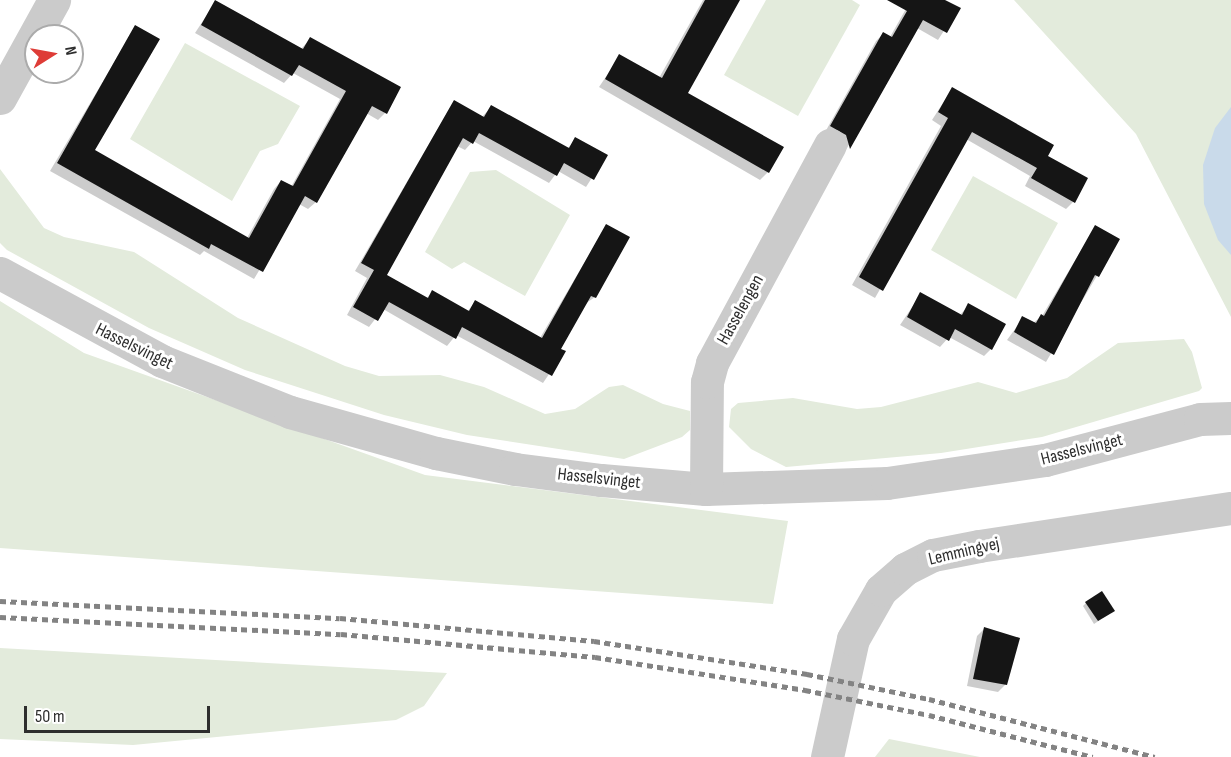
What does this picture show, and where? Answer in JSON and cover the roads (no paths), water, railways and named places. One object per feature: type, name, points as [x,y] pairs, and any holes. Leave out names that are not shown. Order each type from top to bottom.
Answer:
[{"type":"street","points":[[0,98],[54,0]]},
{"type":"street","name":"Hasselengen","points":[[706,489],[707,382],[712,363],[830,145]]},
{"type":"street","name":"Hasselsvinget","points":[[0,273],[162,361],[321,421],[436,453],[515,469],[706,489],[799,488],[964,474],[1045,460],[1200,419],[1231,418]]},
{"type":"street","name":"Lemmingvej","points":[[830,748],[853,639],[881,590],[905,570],[933,555],[1231,508]]},
{"type":"water","points":[[1231,107],[1231,255],[1218,240],[1204,204],[1203,165],[1215,128]]},
{"type":"railway","points":[[0,601],[340,618],[594,641],[807,674],[929,699],[1155,757]]},
{"type":"railway","points":[[0,617],[341,634],[595,657],[805,690],[929,715],[1093,757]]}]
